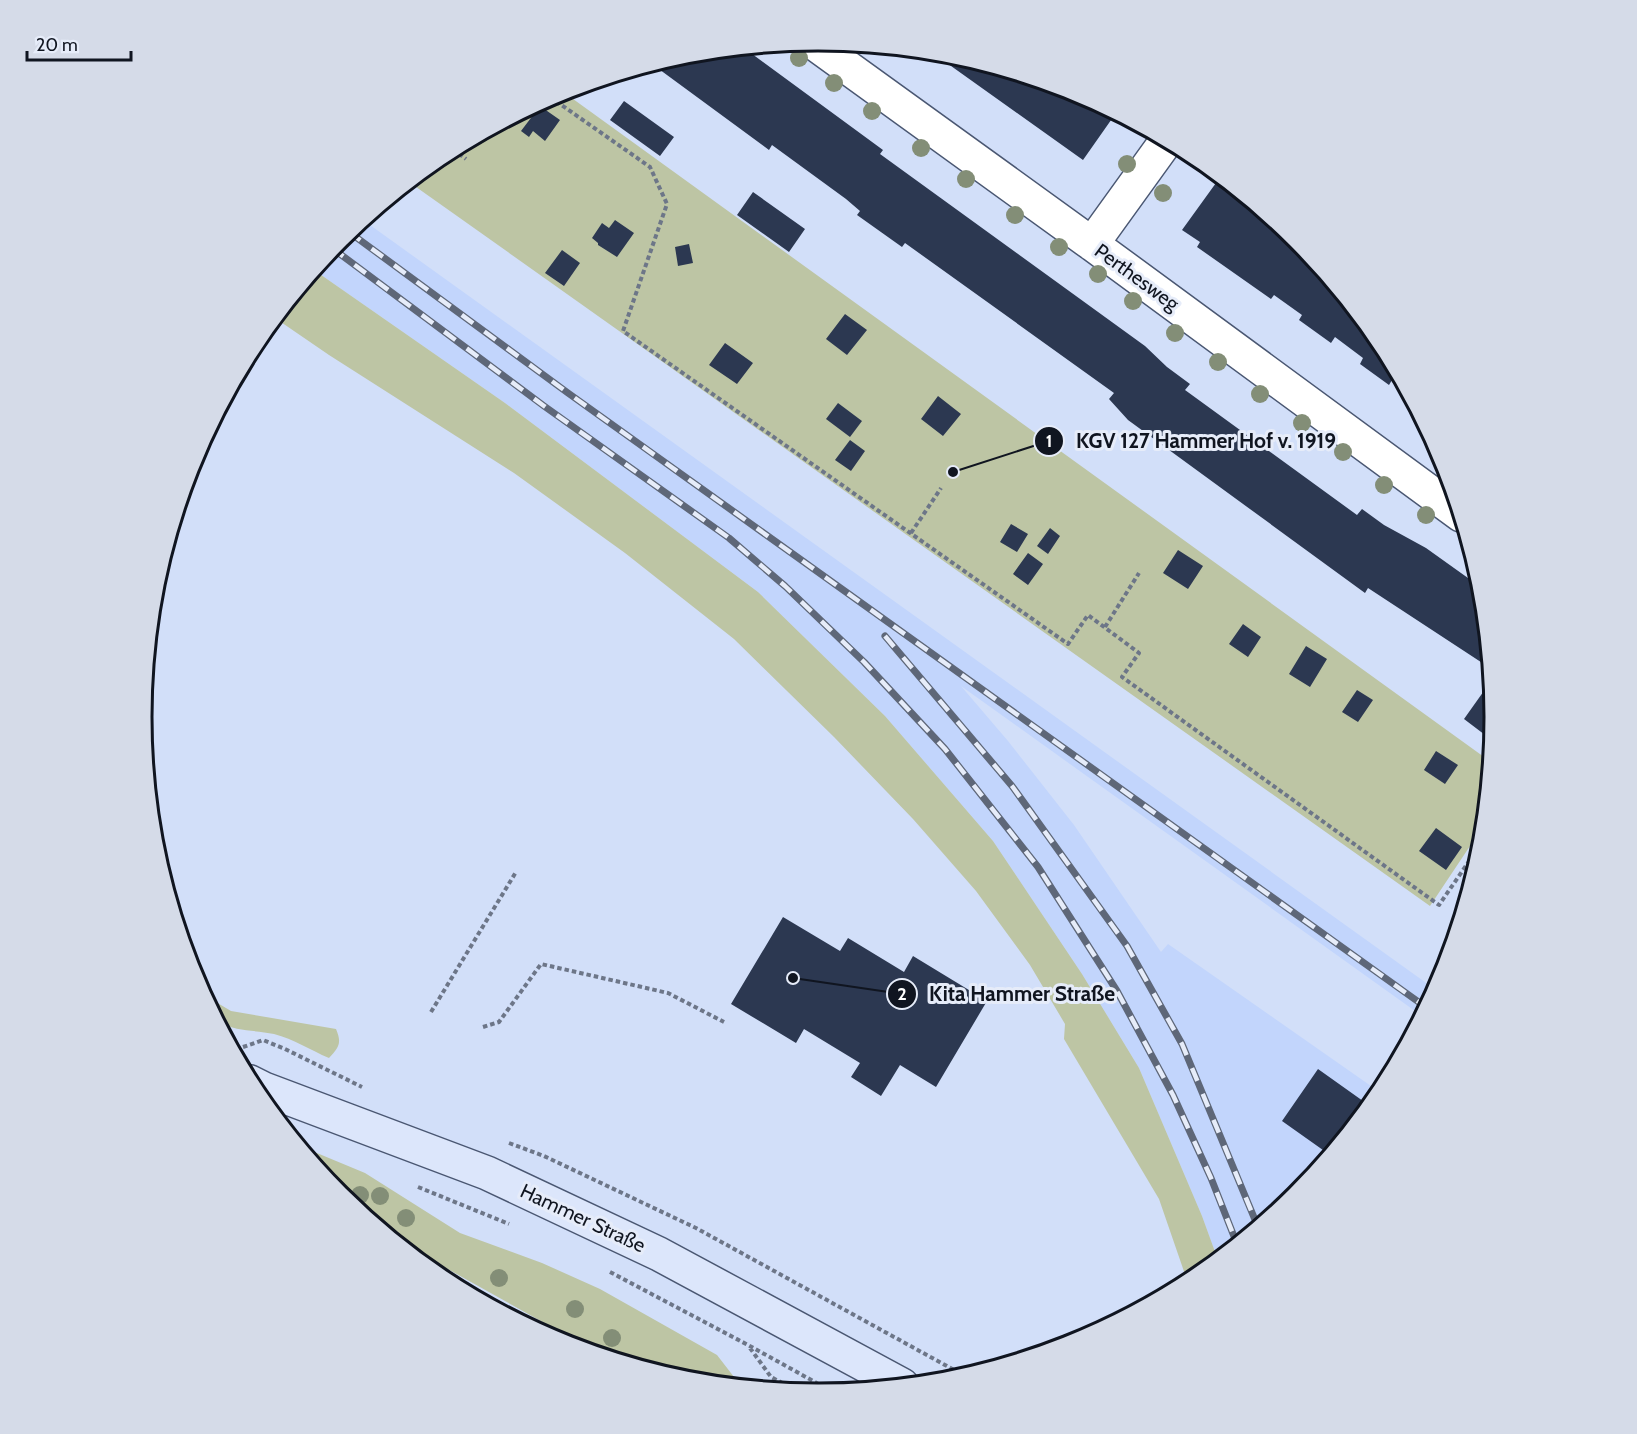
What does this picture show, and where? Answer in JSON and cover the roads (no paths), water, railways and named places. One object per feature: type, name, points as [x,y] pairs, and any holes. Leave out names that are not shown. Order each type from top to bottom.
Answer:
[{"type":"main road","name":"Hammer Straße","points":[[267,1090],[487,1173],[659,1254],[890,1379]]},
{"type":"street","name":"Perthesweg","points":[[826,51],[1450,506]]},
{"type":"street","points":[[1092,244],[1162,146]]},
{"type":"railway","points":[[357,238],[568,393],[1420,1003]]},
{"type":"railway","points":[[340,254],[544,406],[729,538],[785,586],[864,662],[945,749],[1038,867],[1117,991],[1173,1095],[1211,1178],[1234,1237]]},
{"type":"railway","points":[[885,636],[1012,786],[1127,946],[1182,1044],[1255,1220]]},
{"type":"place","name":"KGV 127 Hammer Hof v. 1919","points":[[953,472]]},
{"type":"place","name":"Kita Hammer Straße","points":[[793,978]]}]
